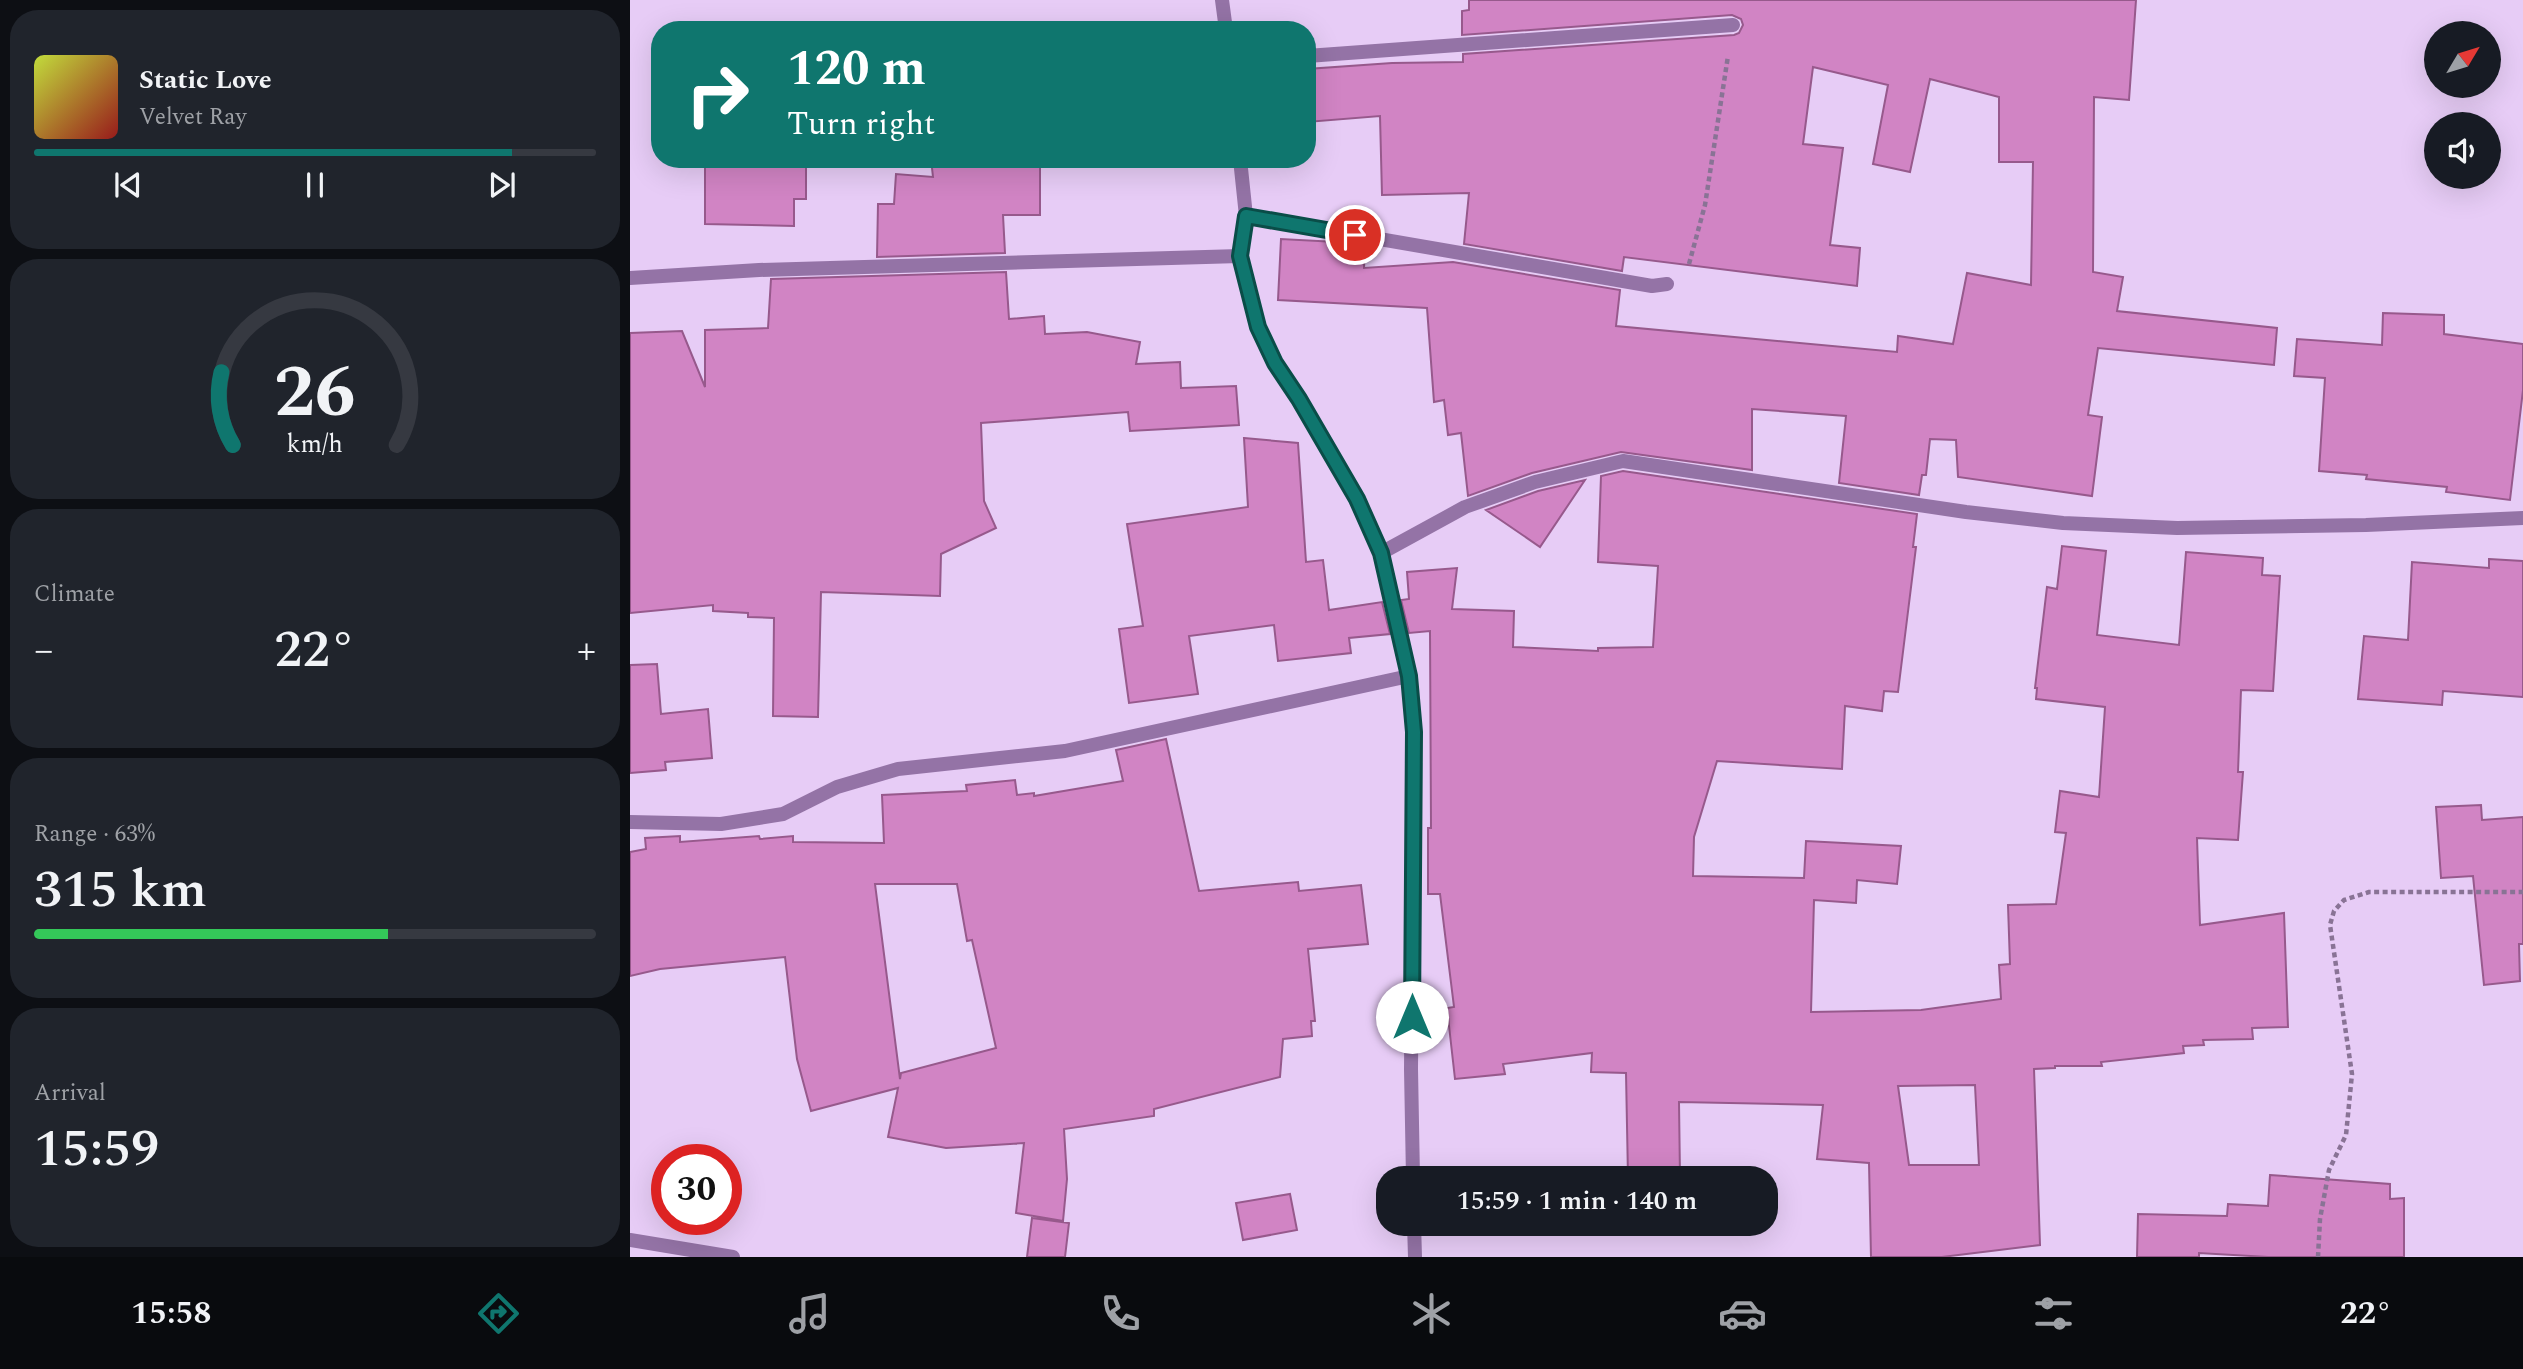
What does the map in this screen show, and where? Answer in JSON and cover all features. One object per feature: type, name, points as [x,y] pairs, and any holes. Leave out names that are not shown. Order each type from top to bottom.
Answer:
[{"type":"street","points":[[1222,0],[1225,21]]},
{"type":"street","points":[[1316,55],[1733,25]]},
{"type":"street","points":[[1241,168],[1246,216],[1240,256],[1258,327],[1275,363],[1357,499],[1381,553],[1409,676],[1414,732],[1413,1166]]},
{"type":"street","points":[[1246,216],[1652,286],[1667,284]]},
{"type":"street","points":[[630,278],[759,270],[1240,256]]},
{"type":"street","points":[[1381,553],[1465,507],[1535,482],[1623,461],[1966,512],[2063,523],[2177,528],[2366,525],[2523,518]]},
{"type":"street","points":[[630,822],[721,824],[783,814],[837,787],[898,769],[1065,751],[1409,676]]},
{"type":"street","points":[[1414,1236],[1415,1257]]},
{"type":"street","points":[[630,1240],[733,1257]]},
{"type":"path","points":[[1667,284],[1687,269],[1705,205],[1733,25]]},
{"type":"path","points":[[2318,1257],[2320,1219],[2329,1170],[2346,1135],[2352,1074],[2330,925],[2334,911],[2344,900],[2369,892],[2523,892]]},
{"type":"building","points":[[1469,0],[2136,0],[2129,100],[2094,97],[2093,272],[2123,277],[2117,311],[2277,328],[2274,365],[2098,348],[2088,415],[2102,417],[2092,496],[1958,477],[1956,440],[1930,439],[1926,475],[1922,475],[1919,495],[1839,483],[1846,416],[1752,409],[1752,470],[1621,452],[1532,473],[1468,496],[1461,433],[1448,435],[1444,400],[1434,402],[1427,308],[1278,300],[1281,239],[1365,246],[1364,268],[1453,262],[1620,290],[1616,326],[1897,352],[1898,336],[1953,344],[1967,273],[2031,285],[2033,162],[1999,162],[1999,97],[1930,79],[1910,172],[1873,164],[1888,85],[1813,67],[1803,144],[1843,148],[1830,245],[1860,248],[1857,286],[1624,257],[1622,271],[1464,244],[1469,193],[1382,195],[1380,116],[1316,121],[1316,68],[1463,62],[1463,54],[1734,35],[1739,33],[1743,25],[1741,19],[1732,15],[1462,35],[1462,11],[1469,10]]},
{"type":"building","points":[[705,168],[806,168],[806,199],[794,199],[794,226],[705,224]]},
{"type":"building","points":[[932,168],[1040,168],[1040,215],[1003,215],[1005,253],[877,257],[878,204],[894,204],[896,174],[933,177]]},
{"type":"building","points":[[1006,272],[1009,319],[1044,316],[1045,334],[1087,332],[1140,342],[1136,364],[1180,362],[1181,388],[1236,386],[1239,425],[1130,431],[1128,412],[981,423],[984,501],[996,528],[941,554],[940,596],[821,592],[818,717],[773,716],[774,618],[713,611],[713,605],[630,613],[630,333],[682,331],[705,387],[705,330],[768,328],[771,279]]},
{"type":"building","points":[[2383,313],[2444,315],[2444,334],[2523,344],[2523,390],[2510,500],[2446,492],[2447,487],[2366,479],[2367,475],[2319,471],[2325,378],[2294,376],[2297,339],[2382,345]]},
{"type":"building","points":[[1244,438],[1298,443],[1306,562],[1323,560],[1329,610],[1382,602],[1390,634],[1349,638],[1351,653],[1278,661],[1274,625],[1189,636],[1198,694],[1129,703],[1119,629],[1143,626],[1127,524],[1248,507]]},
{"type":"building","points":[[1623,471],[1917,514],[1913,547],[1916,547],[1898,692],[1884,691],[1882,711],[1845,706],[1842,769],[1717,761],[1694,837],[1693,876],[1804,878],[1806,841],[1901,846],[1897,884],[1857,880],[1856,903],[1814,900],[1811,1012],[1921,1010],[2001,999],[1999,965],[2010,964],[2008,905],[2056,904],[2066,833],[2055,832],[2060,791],[2099,797],[2105,707],[2036,699],[2047,587],[2057,589],[2062,546],[2106,551],[2097,635],[2179,645],[2186,552],[2263,558],[2262,575],[2280,576],[2273,691],[2241,690],[2238,772],[2243,772],[2238,840],[2197,838],[2200,925],[2284,913],[2288,1027],[2252,1028],[2253,1039],[2203,1040],[2204,1045],[2183,1046],[2184,1053],[2101,1062],[2102,1066],[2034,1069],[2040,1245],[1942,1257],[1871,1257],[1869,1163],[1817,1159],[1823,1105],[1679,1102],[1680,1166],[1628,1166],[1626,1073],[1591,1072],[1592,1053],[1503,1064],[1505,1074],[1455,1079],[1447,1008],[1454,1007],[1440,894],[1428,894],[1428,828],[1431,828],[1430,631],[1409,633],[1401,600],[1409,599],[1407,572],[1457,568],[1452,609],[1514,611],[1513,647],[1598,651],[1598,648],[1653,647],[1658,566],[1598,562],[1601,476]],"holes":[[[1975,1085],[1979,1165],[1909,1165],[1898,1086]]]},
{"type":"building","points":[[1585,480],[1540,547],[1486,510],[1538,491]]},
{"type":"building","points":[[2489,559],[2523,561],[2523,697],[2443,691],[2442,705],[2358,699],[2364,636],[2408,640],[2412,562],[2489,568]]},
{"type":"building","points":[[657,664],[661,714],[708,709],[712,758],[665,762],[666,770],[630,773],[630,665]]},
{"type":"building","points":[[1166,739],[1199,891],[1298,882],[1299,891],[1361,885],[1368,944],[1308,949],[1315,1021],[1311,1021],[1312,1036],[1283,1039],[1280,1077],[1154,1109],[1154,1116],[1064,1129],[1067,1179],[1063,1221],[1016,1213],[1024,1143],[946,1148],[888,1137],[898,1088],[811,1111],[797,1059],[785,957],[660,969],[630,976],[630,852],[646,849],[645,838],[680,836],[680,842],[793,836],[793,842],[884,843],[882,795],[967,791],[966,785],[1015,780],[1017,795],[1034,793],[1034,796],[1123,781],[1116,750]],"holes":[[[875,884],[957,884],[967,941],[972,940],[996,1048],[901,1073],[900,1079]]]},
{"type":"building","points":[[2481,805],[2482,820],[2523,817],[2523,944],[2519,944],[2520,981],[2484,985],[2473,876],[2441,878],[2436,807]]},
{"type":"building","points":[[2270,1175],[2390,1184],[2390,1199],[2404,1198],[2404,1257],[2268,1257],[2199,1253],[2199,1257],[2137,1257],[2138,1214],[2227,1216],[2228,1204],[2268,1206]]},
{"type":"building","points":[[1290,1194],[1297,1230],[1243,1240],[1236,1203]]},
{"type":"building","points":[[1032,1218],[1069,1223],[1065,1257],[1027,1257]]},
{"type":"route","points":[[1355,235],[1246,216],[1240,256],[1258,327],[1275,363],[1357,499],[1381,553],[1409,676],[1414,732],[1412,1017]]}]
